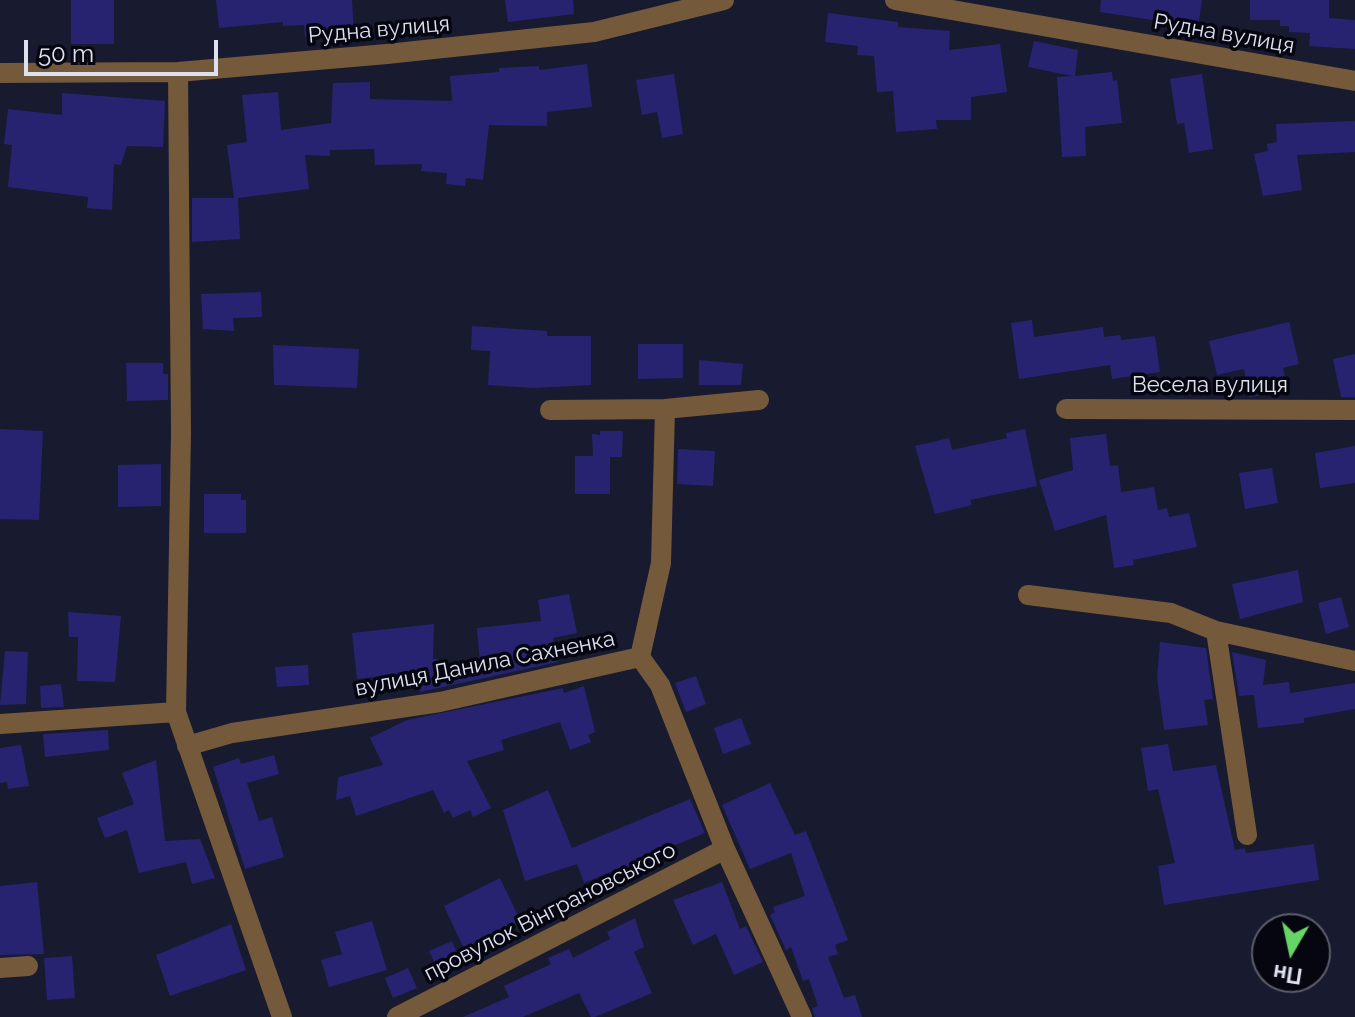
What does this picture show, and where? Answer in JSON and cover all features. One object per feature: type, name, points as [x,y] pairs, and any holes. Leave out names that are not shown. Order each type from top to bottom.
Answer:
[{"type":"street","name":"Рудна вулиця","points":[[0,73],[178,72],[594,32],[724,0]]},
{"type":"street","name":"Рудна вулиця","points":[[895,0],[1355,81]]},
{"type":"street","points":[[178,72],[181,433],[176,712],[282,1017]]},
{"type":"street","points":[[550,410],[665,409],[759,400]]},
{"type":"street","name":"вулиця Данила Сахненка","points":[[187,746],[204,738],[440,702],[640,657],[661,563],[665,409]]},
{"type":"street","name":"Весела вулиця","points":[[1066,409],[1355,410]]},
{"type":"street","points":[[1028,595],[1171,613],[1216,631],[1355,661]]},
{"type":"street","points":[[1216,631],[1247,835]]},
{"type":"street","points":[[640,657],[660,685],[725,849],[802,1017]]},
{"type":"street","points":[[0,724],[176,712]]},
{"type":"street","name":"провулок Вінграновського","points":[[397,1017],[725,849]]},
{"type":"street","points":[[0,968],[28,966]]},
{"type":"building","points":[[71,0],[114,0],[114,44],[71,44]]},
{"type":"building","points":[[216,0],[352,0],[354,35],[305,37],[304,25],[283,26],[283,22],[219,28]]},
{"type":"building","points":[[505,0],[573,0],[574,14],[508,22]]},
{"type":"building","points":[[1101,0],[1202,0],[1198,27],[1100,12]]},
{"type":"building","points":[[1250,0],[1329,0],[1329,18],[1355,20],[1355,49],[1309,46],[1310,33],[1289,32],[1289,26],[1280,26],[1280,20],[1250,20]]},
{"type":"building","points":[[828,13],[898,22],[898,27],[950,31],[949,50],[1000,44],[1007,92],[971,97],[971,120],[936,120],[937,129],[896,132],[893,91],[877,92],[874,56],[857,55],[858,46],[825,42]]},
{"type":"building","points":[[1034,41],[1078,50],[1075,76],[1112,72],[1113,81],[1117,80],[1122,123],[1085,127],[1086,156],[1062,157],[1057,77],[1072,76],[1028,67]]},
{"type":"building","points":[[587,64],[592,107],[547,112],[547,126],[489,125],[483,180],[466,178],[465,186],[446,184],[447,173],[421,171],[422,164],[375,165],[374,149],[330,150],[330,156],[305,155],[309,189],[238,198],[240,239],[192,242],[192,198],[234,198],[227,145],[247,142],[242,95],[278,92],[281,130],[331,123],[333,83],[370,82],[370,99],[452,101],[450,76],[499,72],[499,68],[539,66],[539,70]]},
{"type":"building","points":[[674,74],[683,134],[662,138],[657,112],[642,115],[636,80]]},
{"type":"building","points":[[1202,74],[1213,149],[1189,153],[1184,123],[1177,124],[1170,79]]},
{"type":"building","points":[[62,93],[165,101],[163,147],[127,146],[121,165],[114,164],[112,210],[87,208],[88,197],[8,187],[12,145],[4,144],[8,109],[62,115]]},
{"type":"building","points":[[1355,121],[1355,152],[1297,155],[1302,190],[1263,196],[1254,154],[1268,151],[1267,144],[1277,142],[1276,124]]},
{"type":"building","points":[[261,292],[262,317],[233,318],[234,331],[203,329],[201,294]]},
{"type":"building","points":[[1032,320],[1034,337],[1103,327],[1104,337],[1120,335],[1121,340],[1155,336],[1160,372],[1112,379],[1110,365],[1019,379],[1011,323]]},
{"type":"building","points":[[1289,322],[1299,364],[1283,368],[1288,393],[1249,397],[1244,369],[1217,375],[1209,341]]},
{"type":"building","points":[[472,326],[547,331],[547,336],[591,336],[591,385],[533,388],[488,385],[490,351],[471,350]]},
{"type":"building","points":[[638,344],[683,344],[683,378],[638,379]]},
{"type":"building","points":[[273,345],[359,349],[357,388],[274,385]]},
{"type":"building","points":[[1355,354],[1355,397],[1341,397],[1333,359]]},
{"type":"building","points":[[699,360],[743,364],[741,385],[699,385]]},
{"type":"building","points":[[126,363],[163,363],[163,374],[168,374],[168,400],[127,401]]},
{"type":"building","points":[[0,429],[43,431],[39,520],[0,519]]},
{"type":"building","points":[[1025,429],[1037,486],[970,500],[972,505],[935,514],[915,446],[949,438],[952,450],[1007,438],[1006,433]]},
{"type":"building","points":[[600,431],[623,431],[622,457],[610,457],[610,494],[575,494],[575,456],[593,456],[592,434],[600,435]]},
{"type":"building","points":[[1106,434],[1110,466],[1118,465],[1121,492],[1154,487],[1158,510],[1167,508],[1169,517],[1189,513],[1197,547],[1133,560],[1134,565],[1114,568],[1106,515],[1055,531],[1039,480],[1073,470],[1070,438]]},
{"type":"building","points":[[1355,446],[1355,483],[1320,488],[1315,453]]},
{"type":"building","points":[[678,449],[715,451],[713,486],[677,484]]},
{"type":"building","points":[[161,464],[161,506],[118,507],[118,465]]},
{"type":"building","points":[[1272,468],[1278,503],[1245,509],[1239,473]]},
{"type":"building","points":[[204,494],[241,494],[241,500],[246,500],[246,533],[204,533]]},
{"type":"building","points":[[1298,570],[1303,602],[1240,619],[1232,584]]},
{"type":"building","points":[[569,594],[577,633],[553,638],[558,662],[420,692],[418,672],[357,679],[352,633],[434,624],[433,659],[438,659],[438,666],[480,663],[477,628],[541,621],[538,600]]},
{"type":"building","points":[[1341,597],[1349,627],[1326,634],[1318,603]]},
{"type":"building","points":[[68,612],[121,616],[115,682],[77,681],[78,637],[69,637]]},
{"type":"building","points":[[1160,642],[1206,648],[1213,699],[1204,700],[1208,725],[1164,730],[1157,678]]},
{"type":"building","points":[[5,651],[28,652],[26,704],[0,705]]},
{"type":"building","points":[[1232,652],[1266,660],[1263,685],[1289,682],[1290,693],[1355,683],[1355,709],[1304,718],[1304,723],[1258,728],[1254,695],[1239,696]]},
{"type":"building","points":[[308,665],[309,685],[277,687],[275,667]]},
{"type":"building","points":[[696,676],[706,704],[686,712],[675,683]]},
{"type":"building","points":[[61,684],[64,707],[41,708],[40,686]]},
{"type":"building","points":[[584,686],[595,732],[588,735],[591,742],[570,750],[560,722],[501,740],[504,750],[467,761],[491,808],[473,817],[470,810],[453,818],[449,810],[444,813],[433,790],[356,816],[350,796],[336,800],[338,777],[383,765],[370,738],[407,720],[563,688],[564,693]]},
{"type":"building","points":[[741,718],[751,744],[723,754],[714,728]]},
{"type":"building","points":[[108,730],[109,750],[45,757],[43,734]]},
{"type":"building","points":[[1168,744],[1173,771],[1216,765],[1235,850],[1245,848],[1246,853],[1314,844],[1319,880],[1164,905],[1158,866],[1175,863],[1158,789],[1148,791],[1141,748]]},
{"type":"building","points":[[21,745],[29,786],[8,789],[7,782],[0,783],[0,748]]},
{"type":"building","points":[[274,755],[279,774],[247,783],[259,821],[272,817],[284,857],[245,869],[213,767],[239,758],[241,764]]},
{"type":"building","points":[[156,760],[165,841],[200,839],[215,878],[192,884],[186,862],[139,873],[127,830],[105,838],[97,818],[134,804],[122,773]]},
{"type":"building","points":[[770,783],[795,835],[806,831],[848,940],[835,945],[838,954],[828,957],[844,998],[855,995],[862,1017],[815,1017],[812,1008],[818,1006],[809,979],[803,981],[791,947],[786,950],[770,915],[775,912],[773,907],[805,896],[791,853],[750,869],[722,805]]},
{"type":"building","points":[[548,790],[572,848],[690,799],[705,833],[643,858],[648,868],[625,880],[620,868],[584,883],[577,864],[525,881],[503,810]]},
{"type":"building","points":[[500,878],[521,922],[464,949],[444,906]]},
{"type":"building","points":[[37,882],[44,954],[0,955],[0,886]]},
{"type":"building","points":[[722,882],[740,929],[746,926],[763,962],[734,975],[716,934],[693,945],[673,900]]},
{"type":"building","points":[[635,918],[644,947],[634,952],[652,993],[595,1017],[591,1017],[579,993],[523,1017],[463,1017],[509,997],[504,986],[551,964],[548,958],[569,949],[573,958],[610,939],[607,932]]},
{"type":"building","points":[[372,921],[387,970],[329,987],[321,960],[342,954],[335,932]]},
{"type":"building","points":[[231,924],[246,970],[170,996],[156,955]]},
{"type":"building","points":[[452,941],[462,964],[440,974],[429,951]]},
{"type":"building","points":[[72,956],[75,998],[47,1000],[44,958]]},
{"type":"building","points":[[408,968],[417,988],[393,998],[385,978]]}]
